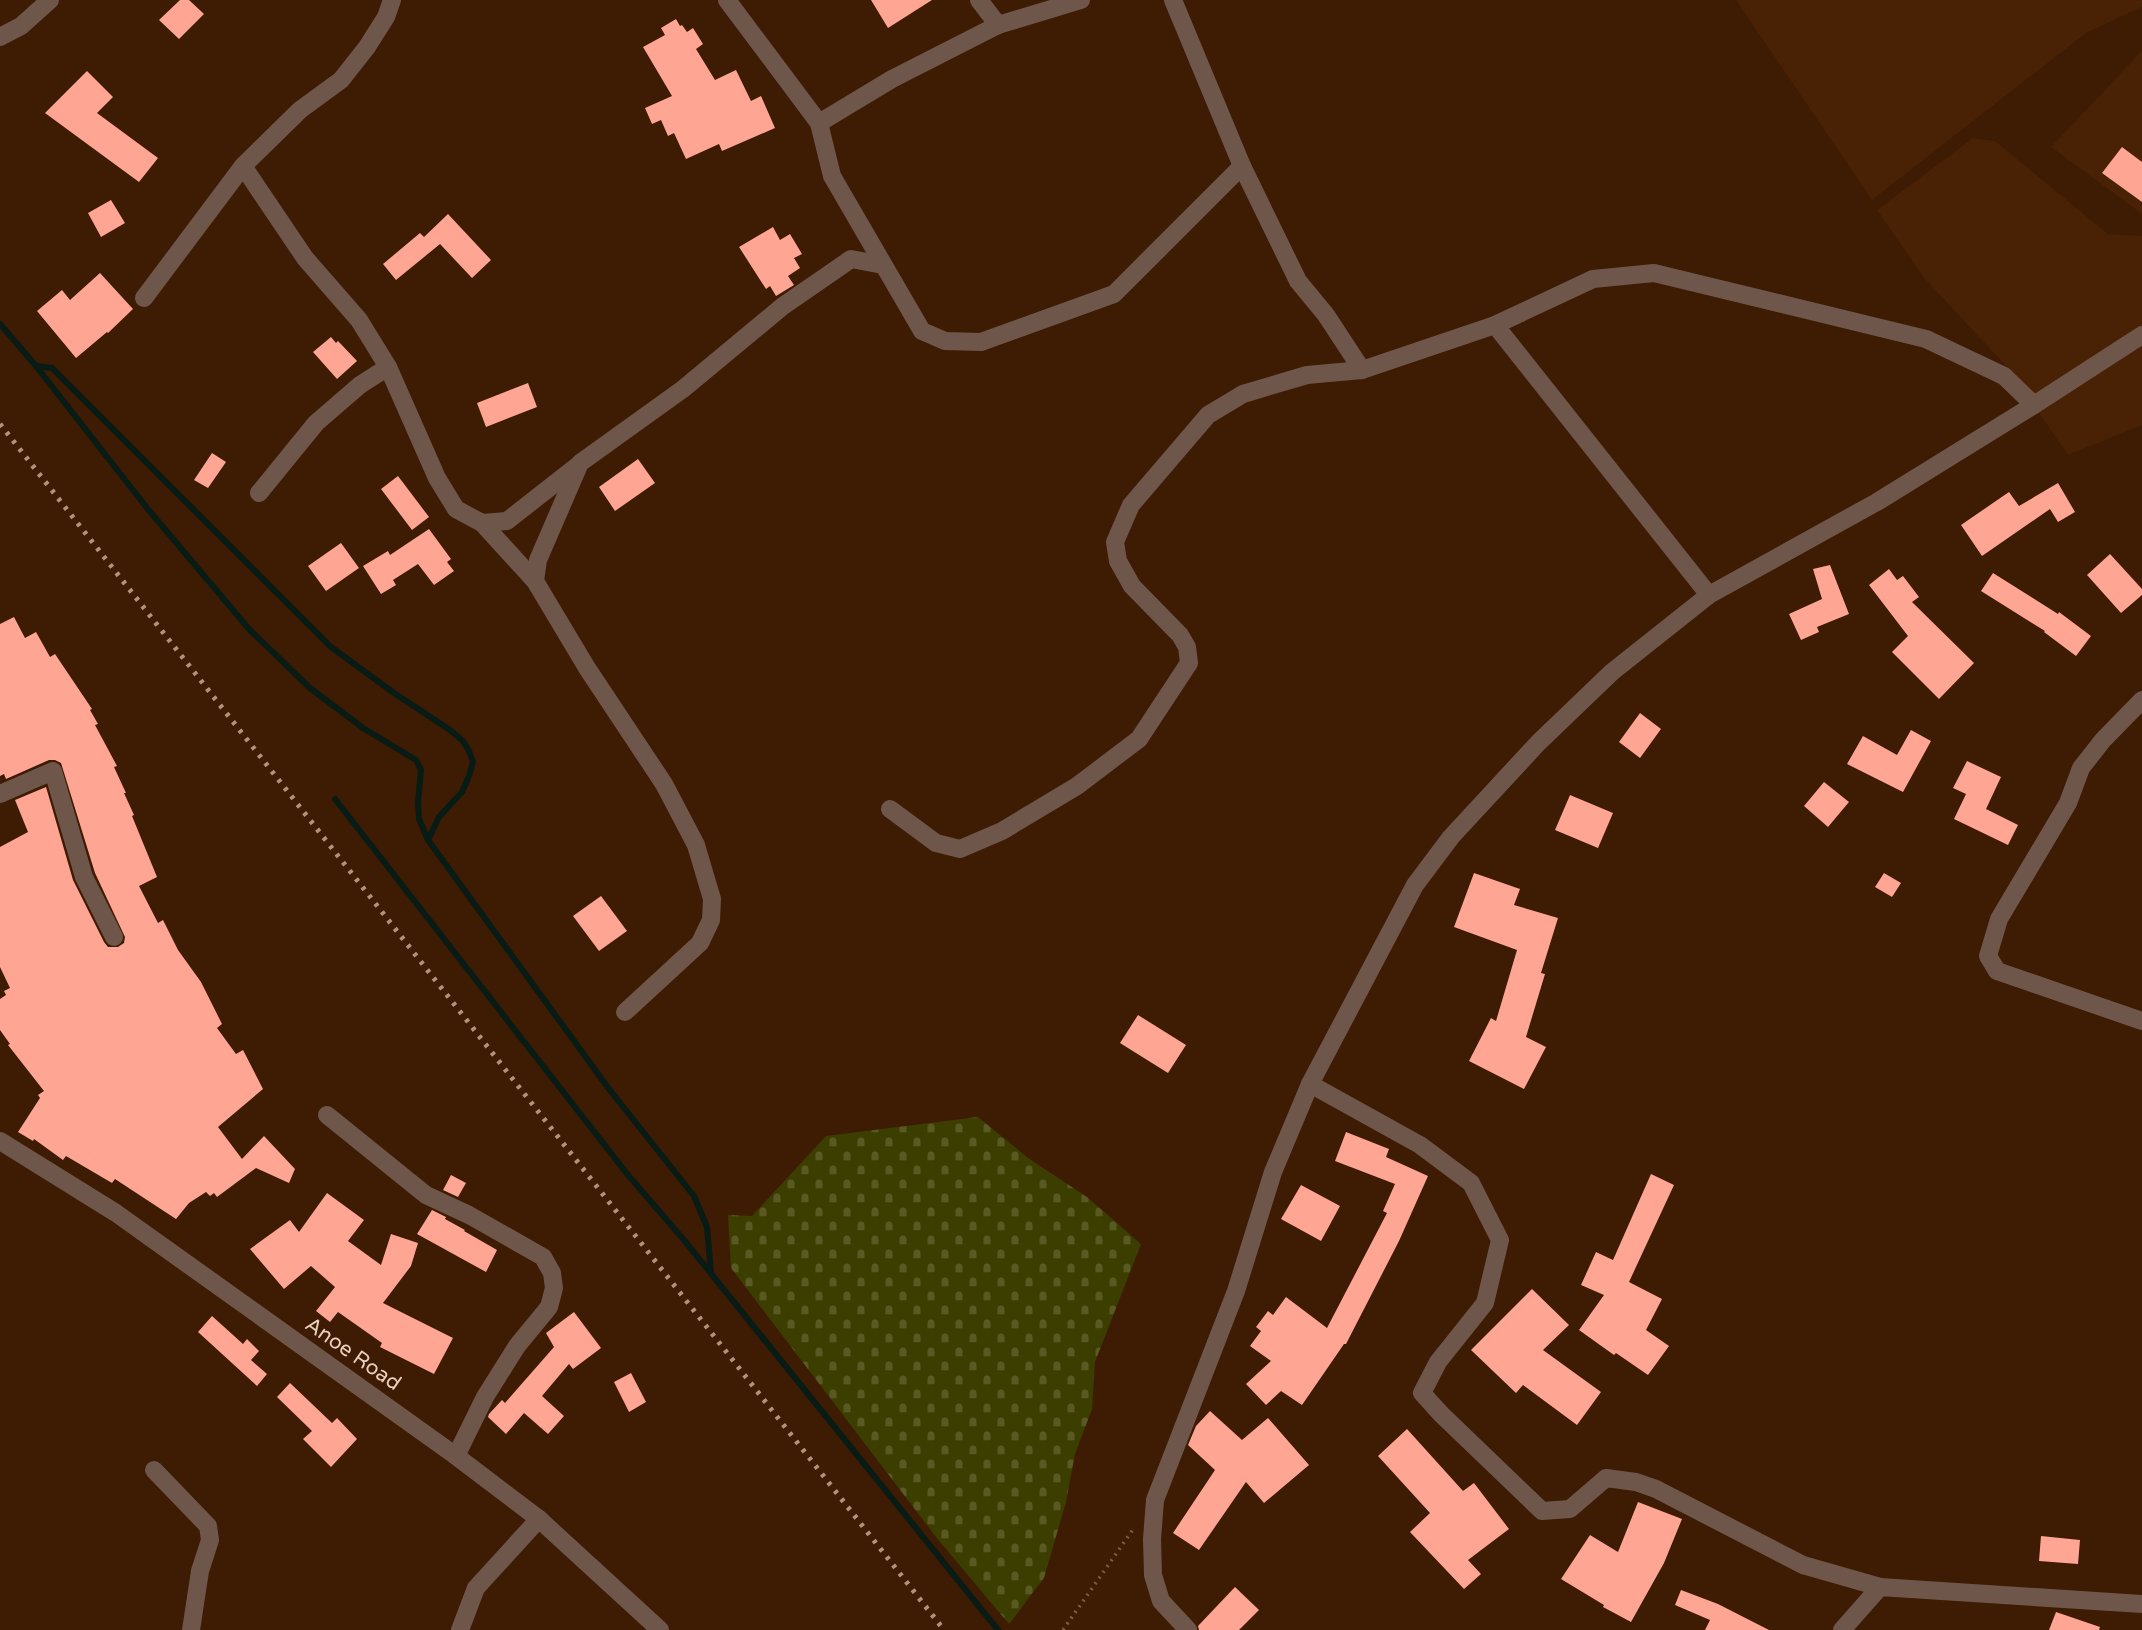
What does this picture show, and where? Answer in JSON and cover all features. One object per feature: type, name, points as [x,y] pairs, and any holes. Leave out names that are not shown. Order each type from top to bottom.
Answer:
[{"type":"street","points":[[0,37],[21,26],[50,0]]},
{"type":"street","points":[[144,298],[243,166],[300,110],[341,80],[367,47],[386,17],[392,0]]},
{"type":"street","points":[[727,0],[819,123],[832,176],[922,331],[946,341],[981,342],[1114,294],[1242,166]]},
{"type":"street","points":[[979,0],[998,25]]},
{"type":"street","points":[[819,123],[892,79],[998,25],[1081,0]]},
{"type":"street","points":[[1173,0],[1242,166],[1298,281],[1326,315],[1362,370]]},
{"type":"street","points":[[243,166],[305,258],[359,320],[388,367],[437,478],[456,509],[482,523],[535,582],[587,668],[664,784],[696,845],[712,899],[711,920],[700,943],[625,1012]]},
{"type":"street","points":[[482,523],[507,521],[682,389],[783,306],[851,259],[883,265]]},
{"type":"street","points":[[890,809],[936,843],[960,849],[1002,831],[1077,786],[1139,739],[1189,663],[1187,647],[1181,635],[1132,586],[1118,561],[1115,542],[1131,505],[1208,415],[1243,394],[1307,375],[1362,370],[1495,325],[1593,279],[1654,273],[1926,339],[2004,376],[2034,405]]},
{"type":"street","points":[[1495,325],[1710,596]]},
{"type":"street","points":[[1188,1630],[1161,1601],[1153,1575],[1155,1500],[1236,1291],[1273,1172],[1311,1084],[1415,885],[1451,836],[1538,743],[1612,672],[1710,596],[1877,502],[2142,335]]},
{"type":"street","points":[[259,494],[316,424],[360,385],[388,367]]},
{"type":"street","points":[[535,582],[538,560],[580,464]]},
{"type":"street","points":[[2142,700],[2103,740],[2081,768],[2068,803],[1999,919],[1989,956],[1997,971],[2142,1021]]},
{"type":"street","points":[[0,794],[53,771],[84,877],[114,937]]},
{"type":"street","points":[[1311,1084],[1420,1145],[1471,1183],[1500,1240],[1485,1303],[1438,1362],[1422,1394],[1542,1511],[1570,1509],[1606,1478],[1636,1482],[1656,1489],[1803,1565],[1880,1587],[2142,1604]]},
{"type":"street","points":[[327,1115],[426,1195],[469,1215],[543,1257],[552,1273],[554,1289],[549,1307],[517,1346],[485,1397],[456,1456]]},
{"type":"street","name":"Anoe Road","points":[[0,1141],[116,1213],[456,1456],[539,1519],[660,1630]]},
{"type":"street","points":[[154,1470],[208,1526],[210,1540],[200,1571],[191,1630]]},
{"type":"street","points":[[460,1630],[476,1588],[539,1519]]},
{"type":"street","points":[[1842,1630],[1880,1587]]},
{"type":"path","points":[[1063,1630],[1117,1550],[1155,1500]]},
{"type":"shaded area","points":[[1736,0],[2142,0],[2142,7],[2086,33],[1872,200]]},
{"type":"shaded area","points":[[2142,51],[2142,214],[2051,147]]},
{"type":"shaded area","points":[[1973,138],[1995,141],[2108,234],[2142,236],[2142,425],[2068,455],[2007,367],[1924,278],[1877,210]]},
{"type":"green space","points":[[978,1117],[1028,1158],[1087,1197],[1141,1244],[1095,1362],[1092,1409],[1075,1454],[1066,1502],[1044,1578],[1009,1624],[936,1537],[731,1268],[728,1215],[752,1216],[826,1136]]},
{"type":"building","points":[[180,0],[189,0],[204,14],[179,39],[159,20]]},
{"type":"building","points":[[871,0],[932,0],[888,28]]},
{"type":"building","points":[[676,19],[687,32],[693,28],[703,44],[696,49],[715,80],[736,70],[751,101],[761,96],[775,128],[722,151],[719,144],[686,159],[674,133],[668,136],[661,120],[652,124],[645,108],[672,96],[643,47],[665,35],[661,28]]},
{"type":"building","points":[[87,71],[113,97],[97,113],[158,158],[139,182],[45,113]]},
{"type":"building","points":[[2122,147],[2142,162],[2142,202],[2102,173]]},
{"type":"building","points":[[111,200],[125,223],[101,237],[88,213]]},
{"type":"building","points":[[448,214],[491,260],[472,278],[440,244],[396,280],[383,264],[420,233],[424,237]]},
{"type":"building","points":[[773,227],[780,240],[790,234],[802,254],[794,258],[800,268],[788,276],[794,285],[776,296],[770,286],[766,289],[739,247]]},
{"type":"building","points":[[100,273],[133,309],[76,358],[37,311],[62,290],[70,300]]},
{"type":"building","points":[[331,337],[357,361],[337,379],[313,352]]},
{"type":"building","points":[[528,383],[537,407],[486,427],[477,403]]},
{"type":"building","points":[[212,453],[226,462],[208,488],[194,480]]},
{"type":"building","points":[[638,459],[655,483],[615,511],[599,487]]},
{"type":"building","points":[[398,476],[429,517],[412,530],[381,489]]},
{"type":"building","points":[[2058,483],[2075,512],[2058,522],[2050,509],[1982,556],[1961,525],[2009,492],[2019,506]]},
{"type":"building","points":[[429,529],[451,559],[447,562],[454,571],[434,585],[418,564],[393,580],[396,585],[381,594],[363,566],[388,551],[390,555]]},
{"type":"building","points":[[341,543],[359,568],[326,591],[308,566]]},
{"type":"building","points":[[2110,554],[2142,589],[2142,595],[2121,613],[2087,575]]},
{"type":"building","points":[[1830,565],[1849,614],[1817,627],[1819,632],[1801,640],[1789,614],[1822,599],[1813,569]]},
{"type":"building","points":[[1889,569],[1897,580],[1903,576],[1919,597],[1912,602],[1974,663],[1939,699],[1892,652],[1908,636],[1869,585]]},
{"type":"building","points":[[1993,573],[2058,614],[2059,612],[2091,636],[2076,656],[2045,631],[1981,591]]},
{"type":"building","points":[[14,617],[25,638],[36,632],[50,657],[55,654],[92,709],[90,710],[98,724],[95,725],[117,766],[114,767],[157,877],[139,886],[158,923],[163,920],[178,950],[201,982],[222,1024],[217,1028],[236,1054],[243,1050],[263,1089],[218,1127],[242,1159],[264,1136],[295,1169],[289,1183],[256,1168],[217,1197],[214,1193],[210,1196],[206,1192],[189,1203],[176,1219],[115,1179],[112,1183],[66,1156],[63,1160],[34,1139],[33,1141],[18,1132],[40,1098],[38,1095],[44,1091],[8,1045],[10,1044],[0,1030],[0,999],[6,995],[4,991],[10,988],[0,967],[0,847],[28,832],[15,800],[46,787],[73,880],[104,942],[108,947],[118,947],[124,943],[125,937],[95,873],[61,763],[49,760],[6,779],[4,774],[0,776],[0,624]]},
{"type":"building","points":[[1640,713],[1661,729],[1640,758],[1619,742]]},
{"type":"building","points":[[1911,730],[1931,741],[1903,792],[1847,764],[1863,736],[1897,755]]},
{"type":"building","points":[[1967,761],[2001,777],[1986,809],[2018,825],[2008,845],[1954,819],[1966,794],[1953,788]]},
{"type":"building","points":[[1824,782],[1849,802],[1828,827],[1804,806]]},
{"type":"building","points":[[1570,795],[1613,813],[1598,848],[1555,830]]},
{"type":"building","points":[[1474,873],[1520,889],[1514,905],[1558,918],[1541,973],[1545,974],[1526,1037],[1546,1047],[1524,1089],[1469,1061],[1491,1018],[1496,1021],[1517,950],[1454,927]]},
{"type":"building","points":[[1884,873],[1901,883],[1892,897],[1875,887]]},
{"type":"building","points":[[601,896],[627,931],[599,951],[573,916]]},
{"type":"building","points":[[1138,1015],[1186,1045],[1168,1073],[1120,1043]]},
{"type":"building","points":[[1346,1132],[1389,1149],[1386,1157],[1428,1176],[1399,1241],[1346,1344],[1302,1405],[1281,1391],[1266,1405],[1246,1384],[1271,1361],[1250,1346],[1261,1331],[1256,1327],[1268,1311],[1273,1315],[1286,1297],[1327,1328],[1387,1213],[1383,1211],[1395,1184],[1335,1161]]},
{"type":"building","points":[[1651,1174],[1674,1185],[1629,1282],[1662,1299],[1646,1330],[1669,1346],[1648,1375],[1579,1330],[1604,1295],[1581,1285],[1596,1252],[1613,1260]]},
{"type":"building","points":[[451,1175],[466,1183],[458,1197],[443,1190]]},
{"type":"building","points":[[1301,1185],[1340,1206],[1321,1241],[1281,1219]]},
{"type":"building","points":[[327,1193],[364,1220],[348,1241],[381,1265],[391,1234],[418,1243],[411,1266],[383,1303],[453,1338],[434,1374],[380,1347],[382,1343],[338,1312],[330,1322],[316,1311],[335,1287],[311,1266],[284,1289],[250,1249],[290,1220],[299,1232]]},
{"type":"building","points":[[432,1210],[497,1250],[486,1272],[417,1234]]},
{"type":"building","points":[[1532,1289],[1569,1325],[1543,1350],[1601,1392],[1577,1425],[1523,1385],[1516,1393],[1471,1350]]},
{"type":"building","points":[[574,1312],[601,1348],[573,1369],[569,1364],[542,1396],[564,1416],[548,1434],[524,1413],[506,1434],[488,1417],[489,1414],[502,1400],[505,1403],[554,1347],[546,1333]]},
{"type":"building","points":[[212,1316],[243,1344],[247,1339],[259,1351],[251,1360],[267,1374],[257,1386],[198,1332]]},
{"type":"building","points":[[631,1373],[646,1402],[629,1412],[614,1382]]},
{"type":"building","points":[[290,1383],[332,1423],[337,1418],[357,1439],[331,1467],[303,1439],[312,1431],[277,1397]]},
{"type":"building","points":[[1210,1411],[1242,1440],[1268,1418],[1309,1465],[1264,1503],[1246,1482],[1199,1550],[1173,1533],[1215,1470],[1188,1445],[1196,1426]]},
{"type":"building","points":[[1407,1429],[1463,1491],[1474,1483],[1509,1529],[1468,1560],[1481,1574],[1464,1589],[1410,1532],[1430,1513],[1378,1456]]},
{"type":"building","points":[[1638,1502],[1682,1519],[1664,1563],[1631,1622],[1561,1579],[1590,1535],[1618,1552]]},
{"type":"building","points":[[2041,1536],[2080,1540],[2078,1564],[2039,1561]]},
{"type":"building","points":[[1235,1587],[1259,1610],[1239,1630],[1199,1630],[1198,1626]]},
{"type":"building","points":[[1681,1590],[1718,1604],[1769,1630],[1705,1630],[1710,1620],[1675,1605]]},
{"type":"building","points":[[2056,1612],[2100,1627],[2099,1630],[2049,1630]]},
{"type":"waterway","points":[[0,324],[147,508],[249,629],[310,688],[363,728],[416,760],[421,770],[419,819],[428,840],[609,1089],[694,1196],[707,1227],[711,1273]]},
{"type":"waterway","points":[[36,366],[52,368],[331,647],[463,741],[473,762],[469,776],[462,792],[439,817],[428,840]]},
{"type":"waterway","points":[[335,799],[628,1175],[684,1240],[998,1630]]},
{"type":"railway","points":[[0,424],[944,1630]]}]
